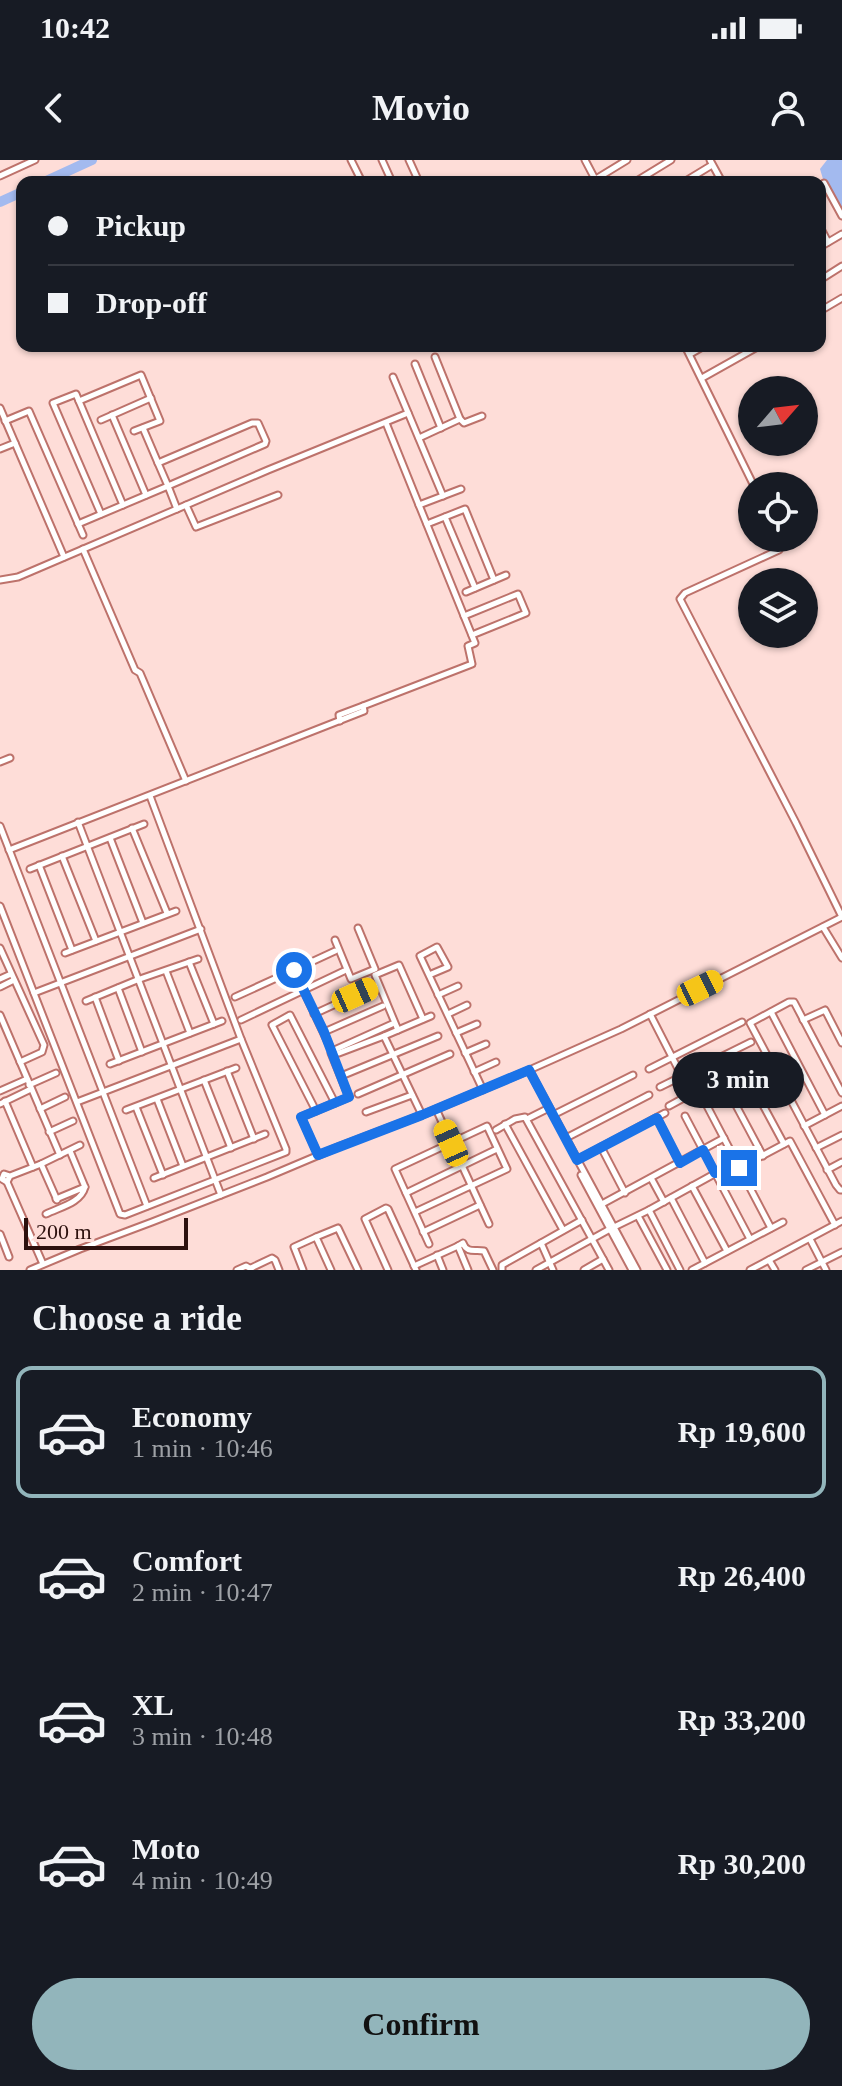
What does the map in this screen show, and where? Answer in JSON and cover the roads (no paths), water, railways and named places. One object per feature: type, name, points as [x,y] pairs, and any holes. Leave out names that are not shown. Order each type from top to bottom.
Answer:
[{"type":"street","points":[[0,175],[35,160]]},
{"type":"street","points":[[601,176],[627,160]]},
{"type":"street","points":[[645,176],[671,160]]},
{"type":"street","points":[[692,176],[711,162]]},
{"type":"street","points":[[826,187],[842,216]]},
{"type":"street","points":[[826,238],[828,242],[842,234]]},
{"type":"street","points":[[694,352],[690,354],[747,472]]},
{"type":"street","points":[[702,378],[748,352]]},
{"type":"street","points":[[435,357],[460,419],[464,423],[482,416]]},
{"type":"street","points":[[415,364],[441,428]]},
{"type":"street","points":[[79,401],[141,375],[160,421],[134,431]]},
{"type":"street","points":[[393,377],[443,496]]},
{"type":"street","points":[[101,514],[53,403],[76,394],[123,505]]},
{"type":"street","points":[[101,420],[151,398]]},
{"type":"street","points":[[0,408],[64,557]]},
{"type":"street","points":[[5,421],[29,411],[83,535]]},
{"type":"street","points":[[0,580],[12,579],[408,413]]},
{"type":"street","points":[[112,415],[146,495]]},
{"type":"street","points":[[419,438],[460,419]]},
{"type":"street","points":[[78,524],[265,444],[266,439],[256,422],[158,463]]},
{"type":"street","points":[[9,850],[340,721],[364,711],[363,706],[472,664],[468,646],[475,643],[386,423]]},
{"type":"street","points":[[143,428],[177,509]]},
{"type":"street","points":[[0,449],[15,443]]},
{"type":"street","points":[[419,505],[461,489]]},
{"type":"street","points":[[186,505],[196,527],[278,495]]},
{"type":"street","points":[[427,524],[465,509],[494,580]]},
{"type":"street","points":[[445,517],[475,588]]},
{"type":"street","points":[[83,549],[186,781]]},
{"type":"street","points":[[30,1270],[528,1071],[650,1014],[842,917],[681,606],[680,599],[685,593],[775,552]]},
{"type":"street","points":[[466,592],[506,575]]},
{"type":"street","points":[[464,616],[518,594],[526,613],[472,635]]},
{"type":"street","points":[[1,760],[10,758]]},
{"type":"street","points":[[0,906],[120,1214],[125,1215],[283,1153],[286,1149],[241,1039],[150,796]]},
{"type":"street","points":[[78,822],[221,1195]]},
{"type":"street","points":[[30,869],[144,824]]},
{"type":"street","points":[[0,826],[147,1206]]},
{"type":"street","points":[[132,828],[167,913]]},
{"type":"street","points":[[110,838],[143,923]]},
{"type":"street","points":[[62,856],[96,941]]},
{"type":"street","points":[[39,865],[73,950]]},
{"type":"street","points":[[65,953],[176,911]]},
{"type":"street","points":[[823,927],[842,958]]},
{"type":"street","points":[[358,928],[398,1030]]},
{"type":"street","points":[[34,993],[201,929]]},
{"type":"street","points":[[335,940],[351,979],[399,965],[423,1019]]},
{"type":"street","points":[[429,975],[448,967],[437,947],[420,956],[483,1090]]},
{"type":"street","points":[[0,948],[44,1045],[42,1052],[20,1062]]},
{"type":"street","points":[[235,997],[335,951]]},
{"type":"street","points":[[86,1001],[198,959]]},
{"type":"street","points":[[189,962],[214,1024]]},
{"type":"street","points":[[294,970],[335,1052]]},
{"type":"street","points":[[166,971],[190,1033]]},
{"type":"street","points":[[241,1020],[344,971]]},
{"type":"street","points":[[0,979],[13,977]]},
{"type":"street","points":[[0,987],[13,977]]},
{"type":"street","points":[[314,1014],[375,986]]},
{"type":"street","points":[[438,995],[458,986]]},
{"type":"street","points":[[118,988],[142,1052]]},
{"type":"street","points":[[95,997],[119,1061]]},
{"type":"street","points":[[842,1093],[792,1001],[750,1023],[827,1170],[842,1190]]},
{"type":"street","points":[[448,1014],[467,1005]]},
{"type":"street","points":[[324,1032],[383,1006]]},
{"type":"street","points":[[803,1020],[825,1010],[842,1043]]},
{"type":"street","points":[[771,1012],[825,1115]]},
{"type":"street","points":[[650,1014],[691,1094]]},
{"type":"street","points":[[0,1015],[60,1155]]},
{"type":"street","points":[[316,1111],[272,1025],[290,1015],[335,1103]]},
{"type":"street","points":[[335,1052],[431,1016]]},
{"type":"street","points":[[110,1064],[222,1021]]},
{"type":"street","points":[[649,1069],[742,1022]]},
{"type":"street","points":[[318,1155],[301,1117],[349,1097],[331,1053],[392,1024]]},
{"type":"street","points":[[456,1033],[477,1024]]},
{"type":"street","points":[[384,1036],[422,1115]]},
{"type":"street","points":[[346,1074],[438,1036]]},
{"type":"street","points":[[77,1102],[241,1039]]},
{"type":"street","points":[[660,1087],[751,1042]]},
{"type":"street","points":[[465,1053],[486,1044]]},
{"type":"street","points":[[358,1094],[450,1054]]},
{"type":"street","points":[[669,1106],[762,1060]]},
{"type":"street","points":[[474,1072],[496,1062]]},
{"type":"street","points":[[126,1110],[236,1068]]},
{"type":"street","points":[[227,1071],[254,1139]]},
{"type":"street","points":[[528,1071],[602,1204],[611,1228]]},
{"type":"street","points":[[1,1090],[29,1084],[56,1073]]},
{"type":"street","points":[[553,1115],[633,1075]]},
{"type":"street","points":[[204,1080],[231,1148]]},
{"type":"street","points":[[750,1081],[784,1144]]},
{"type":"street","points":[[29,1084],[3,1103],[33,1167]]},
{"type":"street","points":[[537,1088],[634,1270]]},
{"type":"street","points":[[366,1112],[412,1095]]},
{"type":"street","points":[[566,1138],[649,1095]]},
{"type":"street","points":[[731,1096],[763,1156]]},
{"type":"street","points":[[40,1109],[65,1097]]},
{"type":"street","points":[[157,1099],[183,1166]]},
{"type":"street","points":[[706,1104],[771,1228]]},
{"type":"street","points":[[804,1126],[842,1106]]},
{"type":"street","points":[[136,1107],[163,1175]]},
{"type":"street","points":[[436,1109],[489,1224]]},
{"type":"street","points":[[527,1119],[547,1109]]},
{"type":"street","points":[[577,1160],[665,1113]]},
{"type":"street","points":[[496,1130],[523,1116],[527,1119],[609,1270]]},
{"type":"street","points":[[685,1116],[750,1239]]},
{"type":"street","points":[[657,1118],[680,1163]]},
{"type":"street","points":[[49,1132],[73,1121]]},
{"type":"street","points":[[505,1124],[563,1230]]},
{"type":"street","points":[[415,1212],[507,1169],[485,1126],[395,1169],[429,1244]]},
{"type":"street","points":[[154,1178],[265,1134]]},
{"type":"street","points":[[816,1148],[842,1135]]},
{"type":"street","points":[[602,1204],[724,1138]]},
{"type":"street","points":[[536,1270],[715,1173],[763,1156],[790,1141],[835,1225]]},
{"type":"street","points":[[5,1178],[80,1145]]},
{"type":"street","points":[[601,1147],[625,1193]]},
{"type":"street","points":[[406,1193],[497,1149]]},
{"type":"street","points":[[46,1214],[79,1199],[84,1193],[85,1187],[70,1150]]},
{"type":"street","points":[[827,1170],[842,1162]]},
{"type":"street","points":[[0,1164],[43,1264]]},
{"type":"street","points":[[41,1164],[59,1208]]},
{"type":"street","points":[[651,1178],[664,1202]]},
{"type":"street","points":[[692,1186],[727,1251]]},
{"type":"street","points":[[56,1199],[85,1187]]},
{"type":"street","points":[[671,1198],[705,1263]]},
{"type":"street","points":[[423,1232],[480,1205]]},
{"type":"street","points":[[388,1270],[365,1219],[386,1208],[415,1268],[463,1243],[469,1251],[484,1251],[493,1270]]},
{"type":"street","points":[[649,1210],[680,1270]]},
{"type":"street","points":[[638,1216],[667,1270]]},
{"type":"street","points":[[502,1270],[502,1265],[582,1220]]},
{"type":"street","points":[[750,1270],[842,1221]]},
{"type":"street","points":[[692,1270],[783,1222]]},
{"type":"street","points":[[303,1270],[294,1247],[338,1228],[358,1270]]},
{"type":"street","points":[[0,1234],[9,1257]]},
{"type":"street","points":[[316,1237],[331,1270]]},
{"type":"street","points":[[810,1239],[826,1270]]},
{"type":"street","points":[[541,1243],[553,1270]]},
{"type":"street","points":[[458,1246],[468,1270]]},
{"type":"street","points":[[806,1270],[842,1252]]},
{"type":"street","points":[[437,1255],[443,1270]]},
{"type":"street","points":[[237,1270],[246,1266],[251,1269],[272,1258],[279,1270]]},
{"type":"street","points":[[585,1270],[603,1259]]},
{"type":"street","points":[[769,1260],[775,1270]]},
{"type":"water","points":[[827,160],[842,160],[842,211],[826,184],[826,176],[822,176],[820,169]]},
{"type":"waterway","points":[[57,176],[92,160]]},
{"type":"waterway","points":[[0,202],[16,195]]}]
